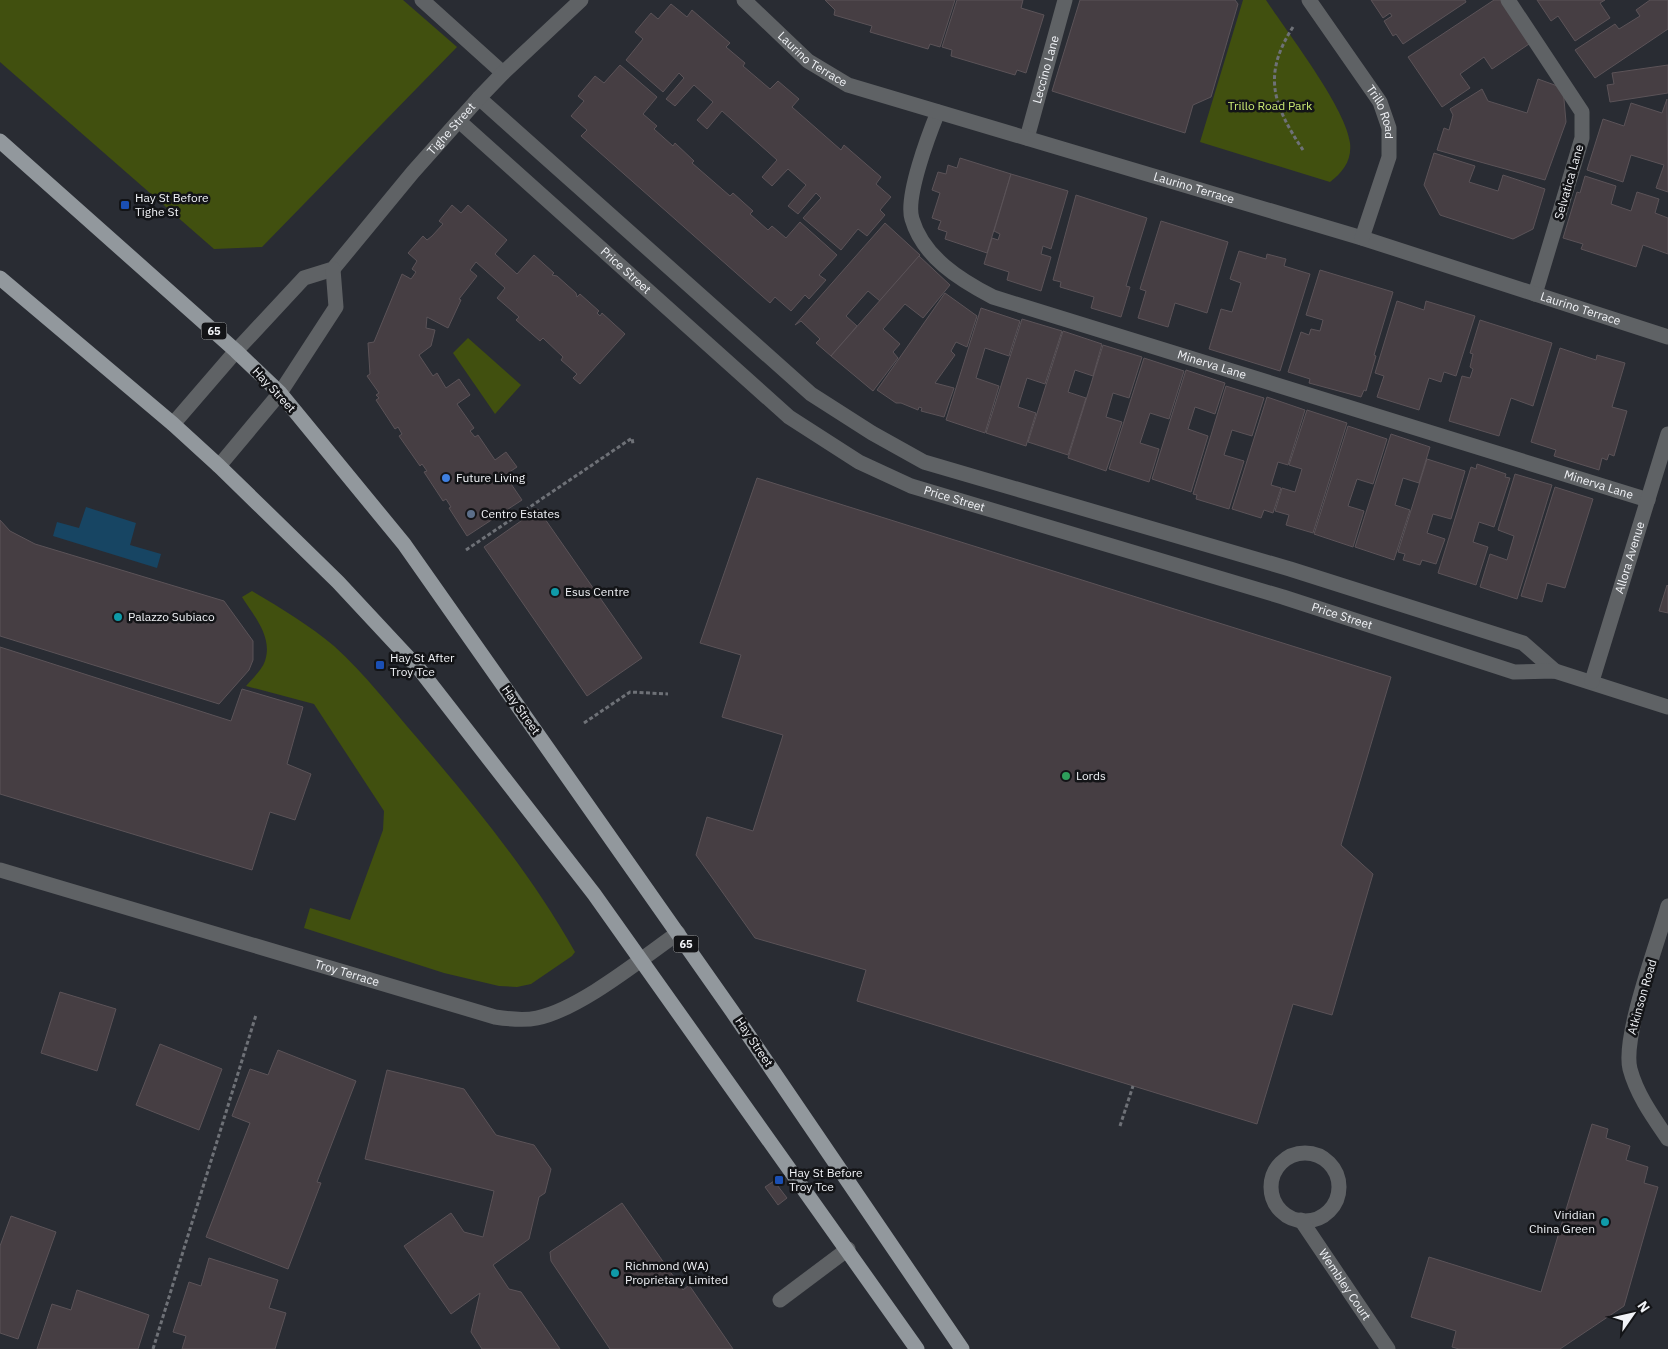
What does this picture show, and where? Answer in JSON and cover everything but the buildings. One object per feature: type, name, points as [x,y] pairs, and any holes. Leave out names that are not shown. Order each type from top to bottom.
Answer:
[{"type":"main road","name":"Hay Street","points":[[0,141],[236,351],[280,393],[404,544],[678,933],[962,1349]]},
{"type":"main road","points":[[0,278],[173,424],[219,466],[338,582],[420,670],[640,959],[848,1249],[917,1349]]},
{"type":"street","points":[[422,0],[503,73]]},
{"type":"street","name":"Tighe Street","points":[[333,269],[413,172],[479,98],[581,0]]},
{"type":"street","name":"Laurino Terrace","points":[[744,0],[808,61],[848,85],[1362,238],[1668,337]]},
{"type":"street","name":"Leccino Lane","points":[[1027,138],[1065,0]]},
{"type":"street","name":"Trillo Road","points":[[1309,0],[1380,102],[1389,128],[1389,157],[1362,238]]},
{"type":"street","name":"Selvatica Lane","points":[[1508,0],[1582,112],[1582,138],[1535,294]]},
{"type":"street","name":"Price Street","points":[[479,98],[811,394],[872,433],[924,462],[1290,568],[1523,643],[1555,671]]},
{"type":"street","name":"Minerva Lane","points":[[938,112],[913,190],[911,218],[922,241],[944,268],[974,287],[993,297],[1648,500]]},
{"type":"street","name":"Price Street","points":[[459,121],[789,417],[859,462],[911,486],[1282,597],[1514,672],[1555,671],[1592,681],[1668,707]]},
{"type":"street","points":[[173,424],[236,351],[304,278],[333,269],[336,307],[280,393],[219,466]]},
{"type":"street","name":"Allora Avenue","points":[[1592,681],[1668,434]]},
{"type":"street","name":"Troy Terrace","points":[[0,870],[495,1017],[535,1019],[568,1008],[678,933]]},
{"type":"street","name":"Atkinson Road","points":[[1668,906],[1629,1038],[1630,1068],[1645,1106],[1668,1139]]},
{"type":"street","points":[[1305,1153],[1324,1158],[1331,1164],[1339,1182],[1339,1192],[1332,1206],[1321,1217],[1301,1220],[1283,1212],[1272,1195],[1271,1185],[1273,1175],[1286,1159],[1305,1153]]},
{"type":"street","name":"Wembley Court","points":[[1301,1220],[1388,1349]]},
{"type":"street","points":[[780,1300],[848,1249]]},
{"type":"path","points":[[1293,27],[1277,56],[1275,92],[1280,109],[1303,150]]},
{"type":"path","points":[[466,550],[632,438],[633,444]]},
{"type":"path","points":[[584,723],[630,692],[668,694]]},
{"type":"path","points":[[153,1349],[256,1016]]},
{"type":"path","points":[[1120,1126],[1133,1086]]},
{"type":"green space","points":[[0,0],[403,0],[457,47],[262,247],[214,249],[0,62]]},
{"type":"green space","name":"Trillo Road Park","points":[[1243,0],[1266,0],[1314,70],[1338,110],[1350,143],[1350,155],[1346,165],[1330,182],[1200,142]]},
{"type":"green space","points":[[468,338],[521,385],[495,414],[453,353]]},
{"type":"green space","points":[[252,591],[324,638],[378,691],[502,842],[558,923],[575,952],[572,956],[531,984],[517,987],[499,986],[444,973],[304,928],[310,908],[350,920],[383,830],[384,811],[314,704],[246,686],[262,668],[267,652],[261,627],[242,597]]},
{"type":"water","points":[[86,507],[136,523],[130,545],[161,554],[157,568],[53,536],[57,522],[79,528]]},
{"type":"place","name":"Hay St Before Tighe St","points":[[125,205]]},
{"type":"place","name":"Future Living","points":[[446,478]]},
{"type":"place","name":"Centro Estates","points":[[471,514]]},
{"type":"place","name":"Esus Centre","points":[[555,592]]},
{"type":"place","name":"Palazzo Subiaco","points":[[118,617]]},
{"type":"place","name":"Hay St After Troy Tce","points":[[380,665]]},
{"type":"place","name":"Lords","points":[[1066,776]]},
{"type":"place","name":"Hay St Before Troy Tce","points":[[779,1180]]},
{"type":"place","name":"Viridian China Green","points":[[1605,1222]]},
{"type":"place","name":"Richmond (WA) Proprietary Limited","points":[[615,1273]]}]
